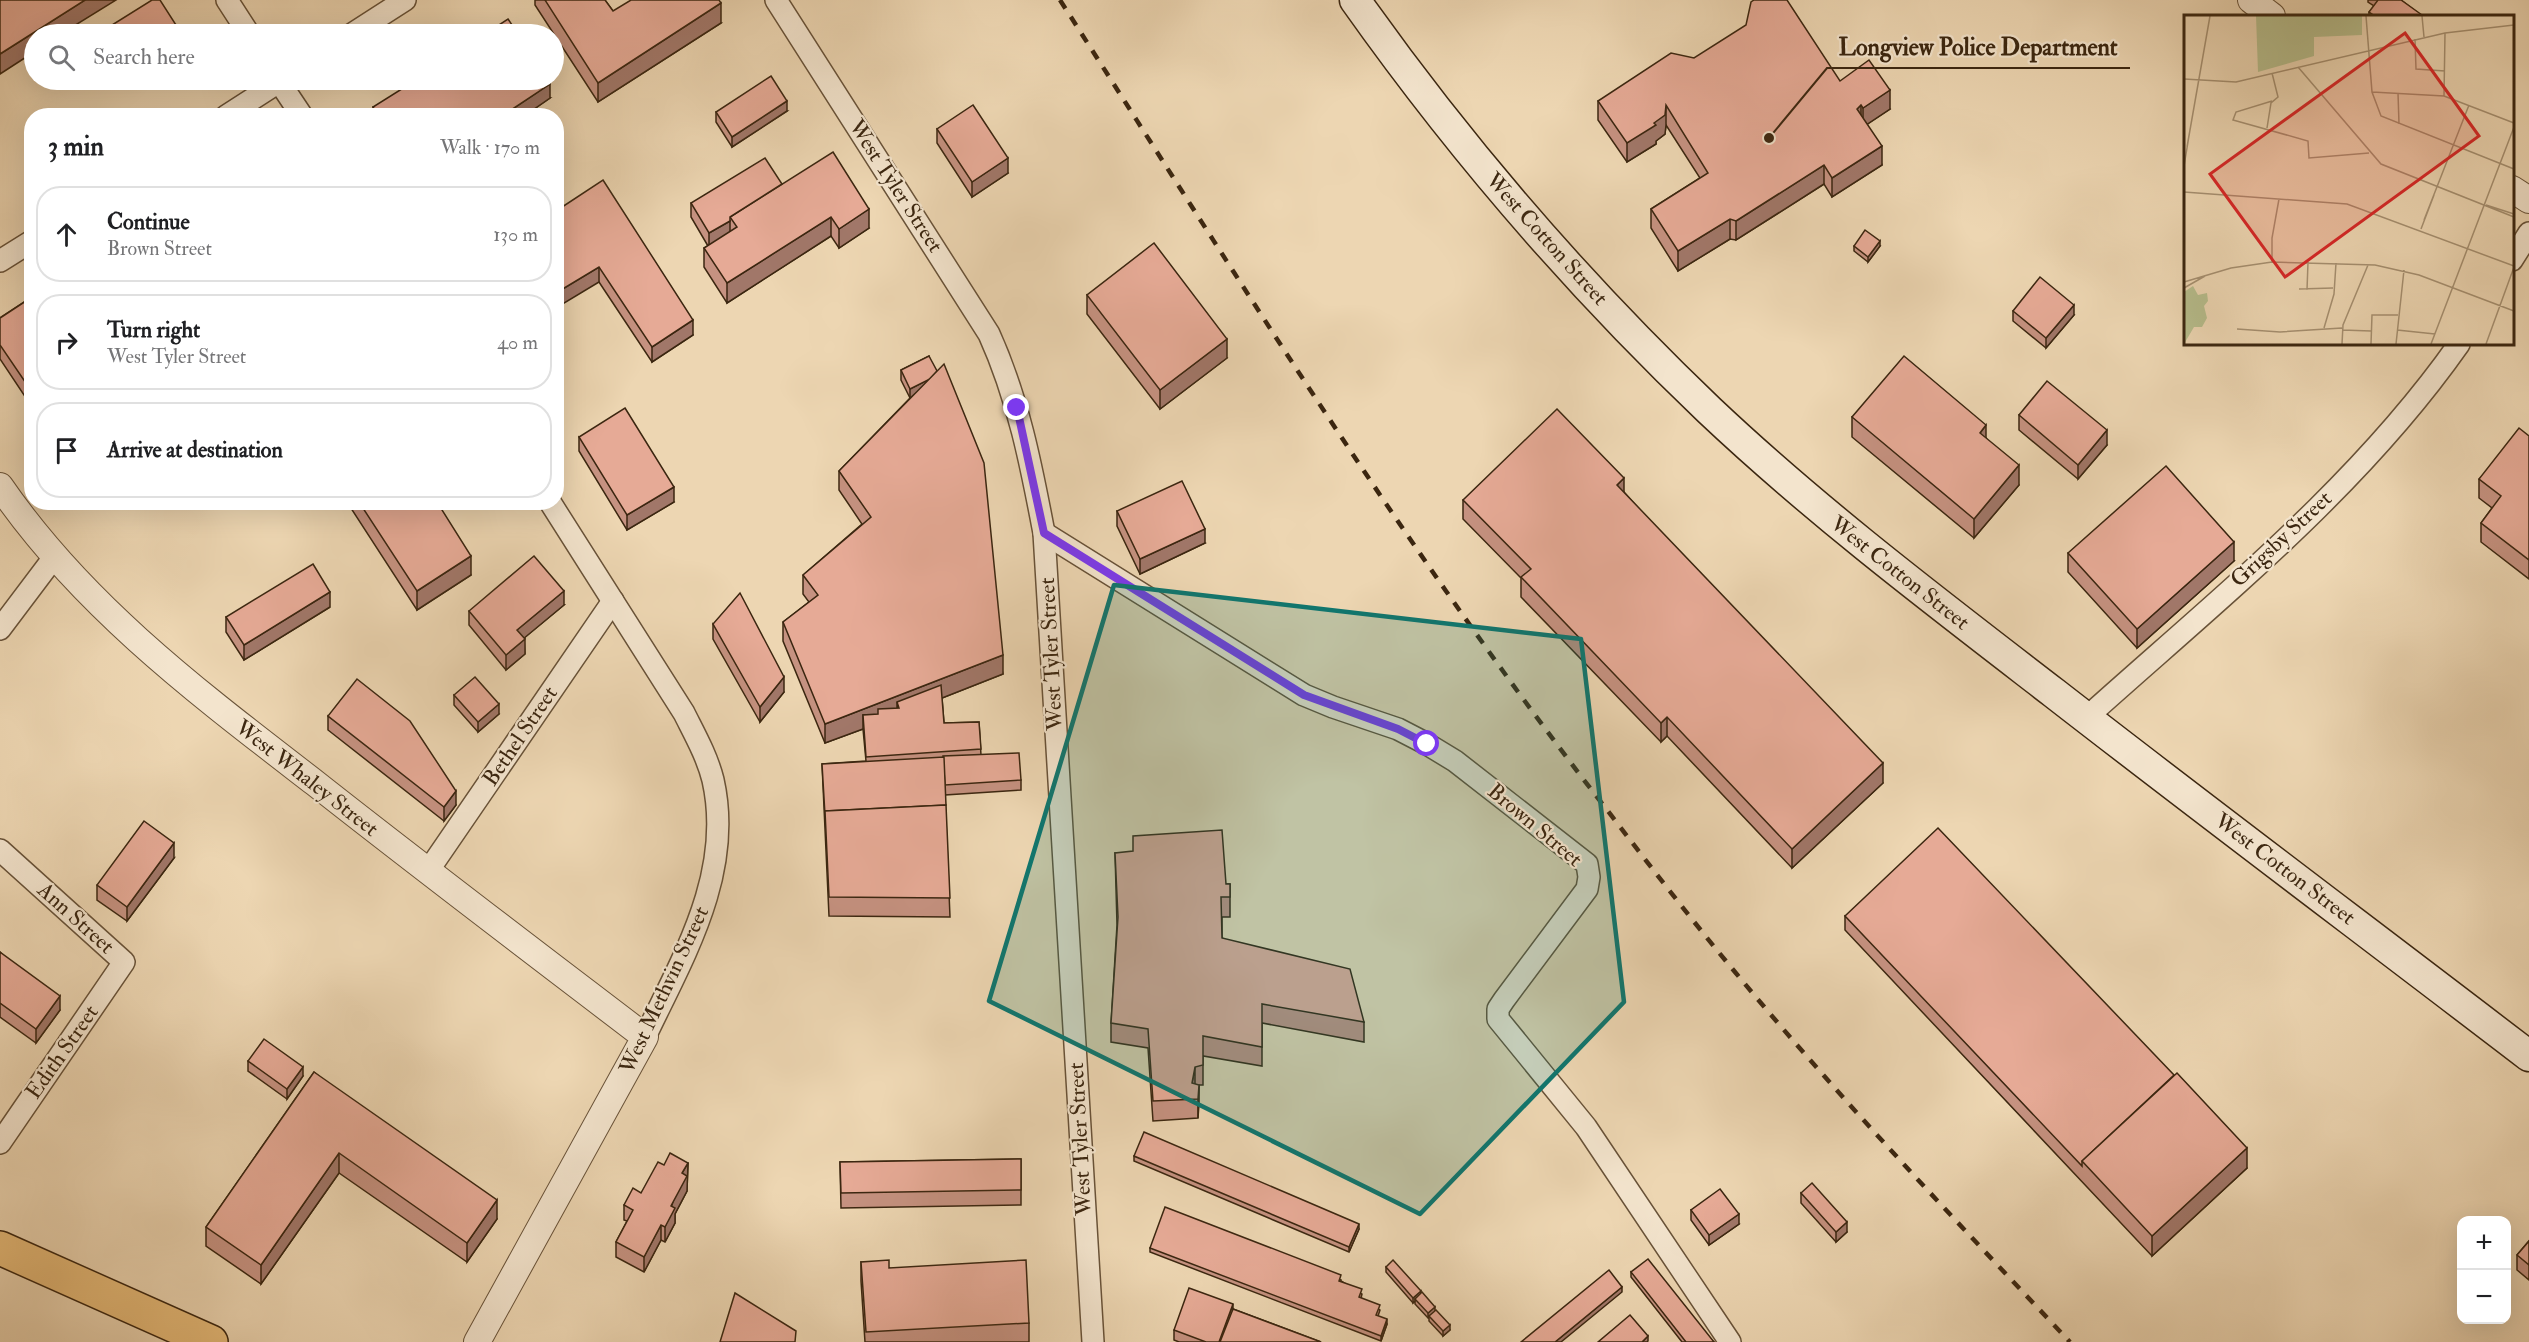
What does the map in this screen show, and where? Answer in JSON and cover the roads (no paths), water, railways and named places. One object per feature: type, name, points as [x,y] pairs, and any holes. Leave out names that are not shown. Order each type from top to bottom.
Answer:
[{"type":"main road","name":"West Cotton Street","points":[[1355,0],[1432,104],[1576,275],[1679,380],[1760,457],[1860,543],[2529,1056]]},
{"type":"main road","points":[[0,1248],[211,1342]]},
{"type":"street","points":[[227,0],[243,24]]},
{"type":"street","points":[[368,24],[405,0]]},
{"type":"street","name":"West Tyler Street","points":[[776,0],[989,334],[1006,371],[1017,408],[1044,533],[1093,1342]]},
{"type":"street","points":[[2251,0],[2271,15]]},
{"type":"street","points":[[238,108],[265,90]]},
{"type":"street","points":[[286,90],[297,108]]},
{"type":"street","points":[[2514,190],[2529,200]]},
{"type":"street","points":[[2514,257],[2529,233]]},
{"type":"street","points":[[0,261],[24,246]]},
{"type":"street","name":"Grigsby Street","points":[[2086,718],[2306,519],[2405,414],[2458,345]]},
{"type":"street","name":"West Whaley Street","points":[[0,486],[55,555],[166,667],[645,1037]]},
{"type":"street","name":"West Methvin Street","points":[[477,1342],[645,1037],[703,913],[715,854],[716,808],[713,782],[697,738],[678,704],[555,510]]},
{"type":"street","name":"Brown Street","points":[[1044,533],[1304,695],[1398,729],[1455,761],[1587,864],[1589,877],[1587,889],[1504,1000],[1498,1009],[1498,1019],[1586,1127],[1730,1342]]},
{"type":"street","points":[[0,629],[55,555]]},
{"type":"street","name":"Bethel Street","points":[[428,871],[613,601]]},
{"type":"street","name":"Ann Street","points":[[0,850],[124,962]]},
{"type":"street","name":"Edith Street","points":[[0,1143],[124,962]]},
{"type":"railway","points":[[1060,0],[1323,409],[1391,510],[1531,709],[1604,806],[1718,952],[1775,1020],[1900,1160],[2070,1342]]},
{"type":"place","name":"Longview Police Department","points":[[1769,138]]}]
